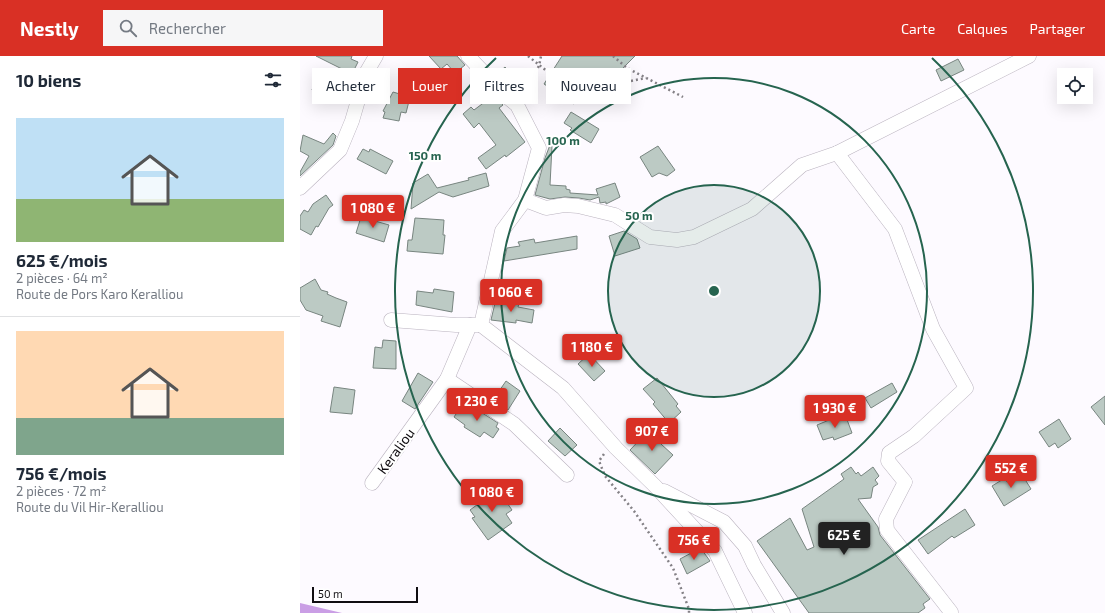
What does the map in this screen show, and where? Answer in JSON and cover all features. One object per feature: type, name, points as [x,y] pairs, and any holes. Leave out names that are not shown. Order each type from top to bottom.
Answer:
[{"type":"street","points":[[300,188],[340,150],[352,121],[366,72],[376,56]]},
{"type":"street","points":[[468,56],[480,68]]},
{"type":"street","points":[[517,104],[539,148],[525,200],[546,208],[564,205],[578,206],[615,215],[650,237],[677,240],[694,237],[752,209],[802,165],[838,153],[1029,56]]},
{"type":"street","points":[[838,153],[896,229],[933,329],[966,388],[914,436],[890,453],[888,461],[905,482],[886,519],[887,530],[951,612]]},
{"type":"street","name":"Keraliou","points":[[372,483],[447,379],[476,325],[502,231],[525,200]]},
{"type":"street","points":[[391,320],[456,326],[476,325],[563,388],[616,448],[655,486],[714,551],[745,613]]},
{"type":"street","points":[[447,379],[514,424],[567,475]]},
{"type":"street","points":[[655,486],[724,522],[745,546],[754,565],[783,613]]},
{"type":"path","points":[[528,56],[539,66],[579,91],[646,78]]},
{"type":"path","points":[[539,66],[542,56]]},
{"type":"path","points":[[613,56],[627,68],[683,97]]},
{"type":"path","points":[[616,448],[605,453],[599,460],[605,476],[634,511],[673,568],[689,613]]},
{"type":"shaded area","points":[[300,603],[342,613],[300,613]]},
{"type":"building","points":[[316,56],[352,56],[351,59],[358,62],[355,68],[340,68]]},
{"type":"building","points":[[429,56],[457,56],[465,65],[461,68],[451,68],[447,64],[440,68]]},
{"type":"building","points":[[562,56],[635,56],[623,68],[554,68]]},
{"type":"building","points":[[958,59],[964,70],[941,81],[936,70]]},
{"type":"building","points":[[393,92],[398,93],[398,104],[408,104],[406,113],[401,112],[399,121],[383,118],[385,112],[383,111],[387,104],[390,104],[390,98]]},
{"type":"building","points":[[482,104],[502,104],[503,105],[499,108],[525,142],[506,157],[505,155],[486,169],[478,158],[496,145],[479,123],[474,128],[463,114],[471,107],[474,110]]},
{"type":"building","points":[[571,112],[599,129],[591,143],[570,130],[572,128],[564,123]]},
{"type":"building","points":[[333,133],[336,136],[333,145],[300,176],[300,172],[309,156],[300,151],[303,135],[324,144]]},
{"type":"building","points":[[550,145],[552,146],[550,185],[566,186],[566,189],[570,190],[570,193],[598,195],[596,189],[615,183],[620,197],[606,204],[606,202],[600,203],[599,197],[590,200],[565,197],[550,199],[535,195]]},
{"type":"building","points":[[658,146],[675,170],[667,176],[659,173],[652,177],[640,157]]},
{"type":"building","points":[[363,149],[369,152],[370,149],[393,161],[386,174],[357,159]]},
{"type":"building","points":[[486,173],[489,186],[453,197],[439,192],[411,209],[413,183],[428,174],[437,188],[469,180],[468,178]]},
{"type":"building","points":[[326,195],[333,205],[329,208],[318,227],[316,226],[311,235],[300,229],[300,216],[304,210],[308,212],[313,204]]},
{"type":"building","points":[[361,217],[389,225],[384,242],[356,233]]},
{"type":"building","points":[[415,218],[444,220],[443,235],[445,235],[443,254],[407,251],[408,240],[412,240]]},
{"type":"building","points":[[624,231],[637,239],[640,248],[615,256],[609,236]]},
{"type":"building","points":[[577,236],[577,249],[504,261],[507,248],[520,246],[518,242],[534,239],[535,243]]},
{"type":"building","points":[[315,279],[321,290],[347,302],[340,327],[321,321],[323,316],[306,310],[300,300],[300,288]]},
{"type":"building","points":[[434,289],[454,292],[452,312],[416,305],[417,291],[433,293]]},
{"type":"building","points":[[498,299],[519,303],[518,307],[534,310],[532,323],[516,320],[516,323],[491,320],[495,303],[497,304]]},
{"type":"building","points":[[383,340],[396,341],[396,369],[373,368],[375,347],[382,348]]},
{"type":"building","points":[[589,354],[605,371],[594,381],[578,364]]},
{"type":"building","points":[[418,373],[433,382],[415,409],[402,401]]},
{"type":"building","points":[[657,378],[678,404],[676,406],[681,412],[669,423],[653,404],[655,402],[643,389]]},
{"type":"building","points":[[506,381],[520,391],[508,410],[493,400]]},
{"type":"building","points":[[892,383],[897,392],[871,408],[865,398]]},
{"type":"building","points":[[334,387],[355,390],[352,414],[330,412]]},
{"type":"building","points":[[1105,396],[1105,425],[1091,407]]},
{"type":"building","points":[[462,405],[473,413],[476,409],[498,423],[496,427],[499,429],[493,438],[484,432],[480,437],[464,427],[465,425],[454,417]]},
{"type":"building","points":[[846,417],[852,433],[834,440],[833,437],[823,440],[817,425],[834,418],[835,421]]},
{"type":"building","points":[[1059,419],[1071,439],[1058,448],[1055,443],[1049,447],[1039,432]]},
{"type":"building","points":[[560,428],[577,445],[565,456],[548,441]]},
{"type":"building","points":[[649,430],[673,455],[655,474],[630,450]]},
{"type":"building","points":[[851,467],[856,474],[858,472],[861,476],[873,467],[879,476],[875,480],[878,484],[873,487],[871,498],[858,499],[878,527],[880,535],[930,599],[923,604],[925,608],[918,613],[809,613],[757,541],[790,518],[807,550],[814,547],[802,509],[844,479],[841,474]]},
{"type":"building","points":[[1021,473],[1031,489],[1004,506],[992,486],[1005,478],[1007,482]]},
{"type":"building","points":[[497,485],[505,496],[503,497],[512,510],[506,514],[512,523],[488,540],[472,518],[475,517],[470,510],[489,496],[486,492]]},
{"type":"building","points":[[965,509],[975,525],[954,538],[952,536],[928,554],[918,540]]},
{"type":"building","points":[[702,550],[710,561],[687,574],[680,559],[695,551],[696,553]]}]
